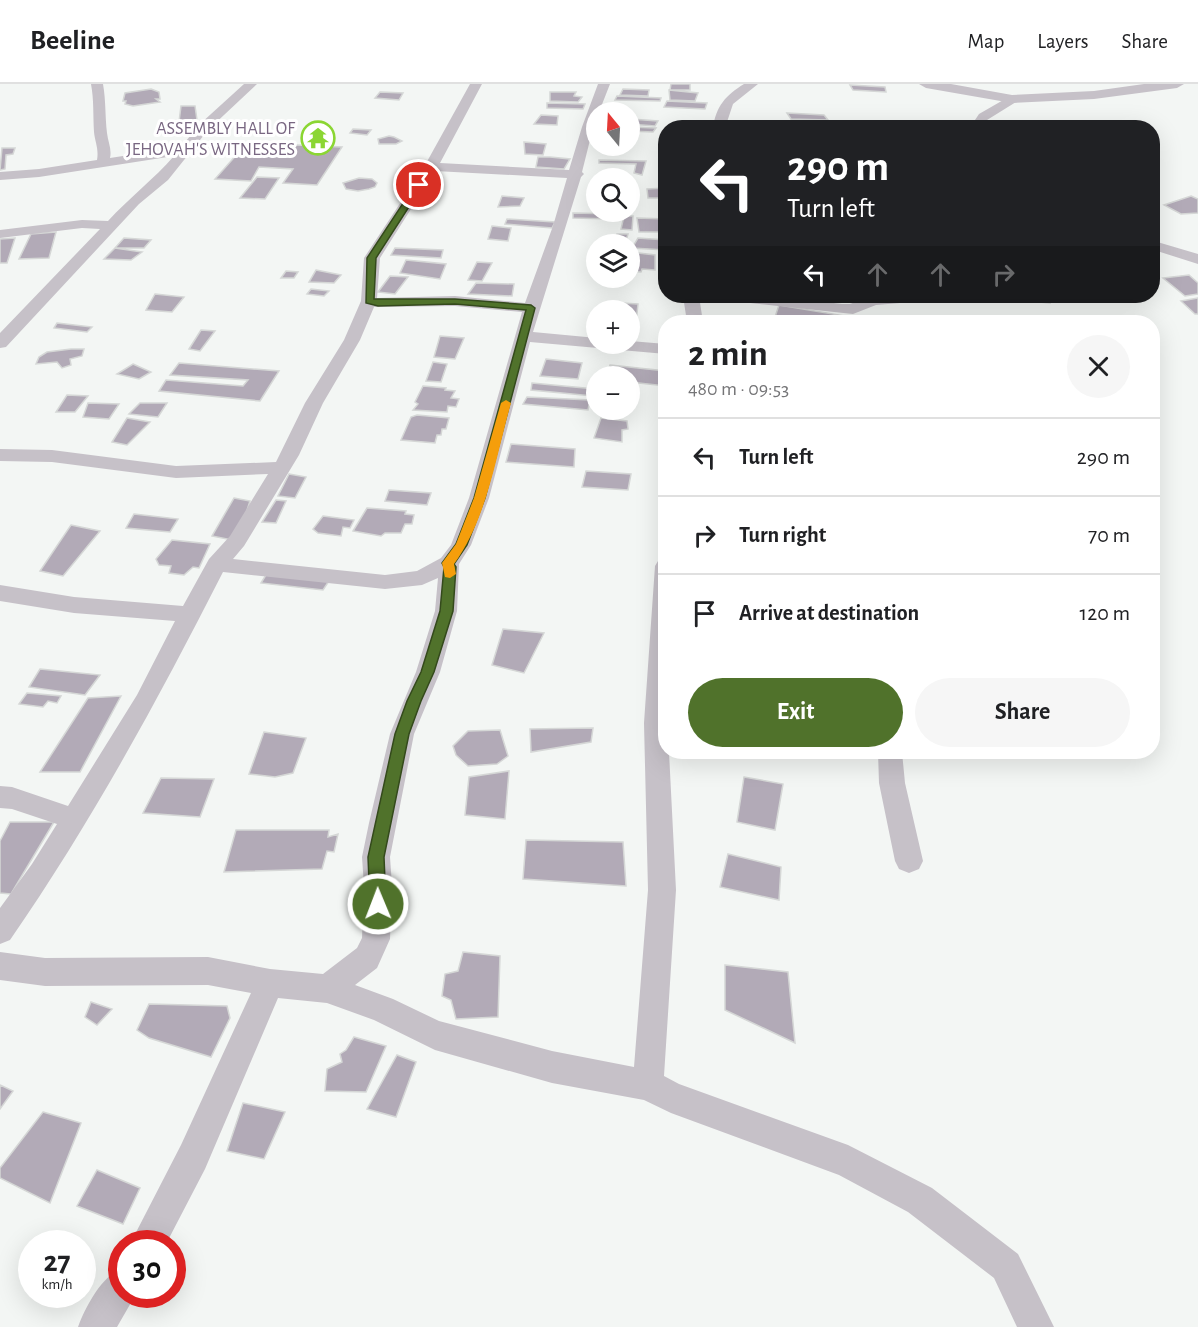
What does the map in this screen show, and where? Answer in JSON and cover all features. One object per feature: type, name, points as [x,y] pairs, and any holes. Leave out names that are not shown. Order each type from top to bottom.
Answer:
[{"type":"street","points":[[98,84],[104,161]]},
{"type":"street","points":[[0,343],[134,201],[163,177],[204,127],[251,84]]},
{"type":"street","points":[[0,931],[42,872],[146,700],[216,564],[237,541],[282,468],[314,404],[352,340],[369,301],[372,258],[431,167],[476,84]]},
{"type":"street","points":[[216,564],[385,582],[422,578],[448,563],[461,545],[479,498],[531,308],[577,174],[588,127],[604,84]]},
{"type":"street","points":[[720,120],[722,109],[734,95],[752,84]]},
{"type":"street","points":[[926,84],[1012,99],[1074,97],[1177,84]]},
{"type":"street","points":[[981,120],[1012,99]]},
{"type":"street","points":[[0,176],[39,173],[184,150]]},
{"type":"street","points":[[431,167],[577,174]]},
{"type":"street","points":[[0,234],[82,224],[112,225]]},
{"type":"street","points":[[1160,247],[1198,259]]},
{"type":"street","points":[[369,301],[378,303],[455,301],[531,308]]},
{"type":"street","points":[[803,303],[842,309],[852,315]]},
{"type":"street","points":[[855,315],[869,303]]},
{"type":"street","points":[[524,336],[586,342]]},
{"type":"street","points":[[640,347],[658,349]]},
{"type":"street","points":[[0,456],[52,456],[176,472],[282,468]]},
{"type":"street","points":[[327,989],[367,958],[376,939],[378,846],[402,734],[428,672],[446,611],[450,567],[448,563]]},
{"type":"street","points":[[0,593],[74,605],[190,615]]},
{"type":"street","points":[[648,1085],[662,890],[656,723],[658,692]]},
{"type":"street","points":[[890,759],[892,783],[909,861]]},
{"type":"street","points":[[0,797],[12,798],[75,819]]},
{"type":"street","points":[[0,966],[45,972],[208,971],[270,983],[327,989],[382,1009],[435,1035],[552,1066],[648,1085],[671,1097],[848,1162],[921,1200],[1006,1266],[1036,1327]]},
{"type":"street","points":[[154,1230],[193,1157],[270,983]]},
{"type":"street","points":[[96,1327],[108,1308]]},
{"type":"building","points":[[671,84],[690,84],[690,90],[670,90]]},
{"type":"building","points":[[850,85],[885,87],[886,92],[853,90]]},
{"type":"building","points":[[151,89],[159,92],[160,99],[156,99],[160,102],[133,106],[123,101],[125,93]]},
{"type":"building","points":[[623,89],[649,90],[648,96],[620,95]]},
{"type":"building","points":[[669,90],[698,93],[695,101],[670,100]]},
{"type":"building","points":[[380,92],[403,93],[399,100],[375,98]]},
{"type":"building","points":[[550,92],[576,92],[574,96],[582,97],[578,102],[550,101]]},
{"type":"building","points":[[617,96],[661,98],[660,101],[615,100]]},
{"type":"building","points":[[667,101],[707,103],[705,109],[664,107]]},
{"type":"building","points":[[547,103],[585,104],[583,109],[547,108]]},
{"type":"building","points":[[181,106],[195,106],[197,120],[179,122]]},
{"type":"building","points":[[787,113],[824,115],[828,120],[791,119]]},
{"type":"building","points":[[541,115],[558,116],[557,125],[534,124]]},
{"type":"building","points":[[640,120],[658,121],[655,126],[640,125]]},
{"type":"building","points":[[640,127],[656,128],[653,132],[640,131]]},
{"type":"building","points":[[353,129],[371,130],[367,135],[350,133]]},
{"type":"building","points":[[389,136],[402,141],[396,144],[379,144],[378,139]]},
{"type":"building","points":[[524,142],[546,144],[543,155],[525,154]]},
{"type":"building","name":"ASSEMBLY HALL OF JEHOVAH'S WITNESSES","points":[[247,143],[342,147],[317,185],[283,183],[293,169],[259,167],[251,181],[215,179]]},
{"type":"building","points":[[2,148],[15,148],[13,154],[6,155],[5,169],[0,170]]},
{"type":"building","points":[[538,157],[570,159],[564,169],[536,167]]},
{"type":"building","points":[[599,160],[646,161],[642,175],[640,168],[635,168],[636,164],[599,163]]},
{"type":"building","points":[[257,177],[279,178],[265,199],[240,198]]},
{"type":"building","points":[[359,178],[372,179],[377,183],[375,187],[369,189],[358,191],[346,189],[343,183]]},
{"type":"building","points":[[658,188],[658,198],[648,198],[647,189]]},
{"type":"building","points":[[502,196],[524,198],[520,206],[498,207]]},
{"type":"building","points":[[1191,196],[1198,199],[1198,213],[1181,214],[1164,205]]},
{"type":"building","points":[[573,213],[586,213],[586,218],[573,218]]},
{"type":"building","points":[[640,218],[658,219],[658,232],[639,232],[638,222],[640,222]]},
{"type":"building","points":[[507,219],[555,222],[552,228],[505,224]]},
{"type":"building","points":[[623,222],[633,222],[632,230],[621,229]]},
{"type":"building","points":[[492,226],[511,228],[508,241],[488,239]]},
{"type":"building","points":[[56,232],[49,258],[19,259],[31,234]]},
{"type":"building","points":[[15,238],[7,263],[0,263],[0,239]]},
{"type":"building","points":[[124,238],[151,240],[144,248],[115,248]]},
{"type":"building","points":[[640,238],[658,239],[658,250],[640,248]]},
{"type":"building","points":[[115,248],[142,252],[131,260],[104,259]]},
{"type":"building","points":[[395,248],[443,250],[441,258],[391,255]]},
{"type":"building","points":[[640,253],[655,255],[655,270],[642,269],[641,272]]},
{"type":"building","points":[[406,260],[446,264],[440,279],[400,273]]},
{"type":"building","points":[[477,262],[492,263],[482,281],[468,280]]},
{"type":"building","points":[[316,270],[341,275],[334,283],[309,282]]},
{"type":"building","points":[[286,271],[298,272],[294,278],[281,278]]},
{"type":"building","points":[[1189,275],[1198,283],[1198,294],[1185,296],[1163,278]]},
{"type":"building","points":[[390,276],[408,277],[395,294],[378,292]]},
{"type":"building","points":[[476,283],[514,284],[512,296],[468,294]]},
{"type":"building","points":[[311,289],[329,291],[324,296],[307,294]]},
{"type":"building","points":[[155,294],[184,297],[172,312],[146,310]]},
{"type":"building","points":[[1198,298],[1198,314],[1195,314],[1181,301]]},
{"type":"building","points":[[779,305],[839,315],[776,315]]},
{"type":"building","points":[[57,323],[92,327],[87,332],[54,328]]},
{"type":"building","points":[[201,330],[215,331],[200,351],[189,349]]},
{"type":"building","points":[[440,336],[464,338],[455,359],[434,357]]},
{"type":"building","points":[[84,349],[82,356],[70,359],[71,365],[62,368],[57,362],[36,364],[39,357],[47,352]]},
{"type":"building","points":[[546,359],[582,363],[578,379],[540,376]]},
{"type":"building","points":[[433,362],[447,364],[441,382],[426,381]]},
{"type":"building","points":[[179,363],[279,371],[260,401],[159,391],[166,380],[243,386],[248,380],[170,375]]},
{"type":"building","points":[[133,364],[151,372],[139,379],[117,374]]},
{"type":"building","points":[[640,368],[658,370],[658,385],[640,383]]},
{"type":"building","points":[[532,383],[586,388],[586,395],[531,390]]},
{"type":"building","points":[[423,386],[455,391],[451,398],[459,399],[456,407],[448,406],[447,412],[413,410],[418,404],[415,402]]},
{"type":"building","points":[[67,395],[88,396],[75,412],[56,412]]},
{"type":"building","points":[[527,397],[586,400],[586,410],[523,404]]},
{"type":"building","points":[[88,403],[119,404],[109,419],[83,417]]},
{"type":"building","points":[[140,403],[167,403],[158,417],[129,414]]},
{"type":"building","points":[[417,415],[449,418],[446,429],[442,429],[441,435],[437,435],[435,443],[401,440],[411,417]]},
{"type":"building","points":[[127,418],[150,422],[127,445],[112,442]]},
{"type":"building","points":[[600,420],[627,421],[628,429],[622,430],[622,442],[594,438]]},
{"type":"building","points":[[511,444],[575,449],[574,467],[506,462]]},
{"type":"building","points":[[586,471],[631,474],[628,490],[582,487]]},
{"type":"building","points":[[289,474],[306,477],[295,498],[278,496]]},
{"type":"building","points":[[389,490],[431,493],[427,505],[385,501]]},
{"type":"building","points":[[234,498],[250,501],[237,541],[212,536]]},
{"type":"building","points":[[276,500],[286,501],[276,523],[262,522]]},
{"type":"building","points":[[367,508],[406,511],[405,514],[414,515],[412,524],[405,524],[401,533],[385,533],[381,536],[353,531]]},
{"type":"building","points":[[134,514],[178,519],[170,532],[126,528]]},
{"type":"building","points":[[323,516],[354,520],[350,528],[343,527],[341,536],[318,533],[313,529]]},
{"type":"building","points":[[71,525],[100,531],[63,576],[40,571]]},
{"type":"building","points":[[172,540],[210,544],[199,568],[193,567],[184,575],[169,573],[171,566],[159,565],[156,559]]},
{"type":"building","points":[[269,570],[331,578],[323,590],[261,583]]},
{"type":"building","points":[[503,629],[544,633],[524,673],[492,665]]},
{"type":"building","points":[[40,669],[100,675],[85,695],[29,687]]},
{"type":"building","points":[[27,693],[61,696],[57,703],[48,701],[43,707],[19,704]]},
{"type":"building","points":[[121,696],[80,772],[40,772],[88,698]]},
{"type":"building","points":[[593,728],[591,742],[531,752],[530,729]]},
{"type":"building","points":[[500,730],[508,756],[497,764],[468,766],[456,755],[453,746],[468,731]]},
{"type":"building","points":[[264,732],[306,738],[293,773],[275,777],[249,774]]},
{"type":"building","points":[[509,771],[505,819],[465,815],[469,777]]},
{"type":"building","points":[[744,777],[783,784],[775,830],[737,822]]},
{"type":"building","points":[[161,778],[214,779],[200,817],[143,813]]},
{"type":"building","points":[[10,822],[54,822],[11,894],[0,893],[0,841]]},
{"type":"building","points":[[236,830],[329,830],[328,837],[338,834],[334,852],[327,851],[322,869],[224,872]]},
{"type":"building","points":[[526,840],[623,842],[626,886],[523,879]]},
{"type":"building","points":[[728,854],[781,867],[779,900],[720,887]]},
{"type":"building","points":[[463,952],[500,956],[498,1017],[456,1019],[451,1000],[442,996],[445,974],[458,971]]},
{"type":"building","points":[[725,965],[788,972],[795,1043],[725,1010]]},
{"type":"building","points":[[91,1002],[112,1009],[97,1025],[85,1017]]},
{"type":"building","points":[[149,1004],[227,1006],[230,1018],[211,1057],[149,1038],[137,1030]]},
{"type":"building","points":[[354,1037],[386,1046],[366,1092],[325,1091],[327,1069],[342,1062],[340,1054],[346,1050]]},
{"type":"building","points":[[397,1055],[416,1062],[396,1117],[367,1109]]},
{"type":"building","points":[[0,1085],[13,1091],[0,1109]]},
{"type":"building","points":[[243,1103],[285,1112],[264,1159],[227,1151]]},
{"type":"building","points":[[43,1112],[81,1123],[50,1203],[0,1178],[0,1168]]},
{"type":"building","points":[[97,1170],[140,1188],[123,1224],[77,1206]]},
{"type":"slow traffic","points":[[450,574],[448,563],[461,545],[479,498],[506,403]]},
{"type":"place","name":"ASSEMBLY HALL OF JEHOVAH'S WITNESSES","points":[[318,138]]},
{"type":"route","points":[[378,904],[376,857],[402,734],[428,672],[441,630],[446,611],[450,567],[448,563],[461,545],[479,498],[531,308],[455,301],[378,303],[369,301],[372,258],[419,185]]}]
